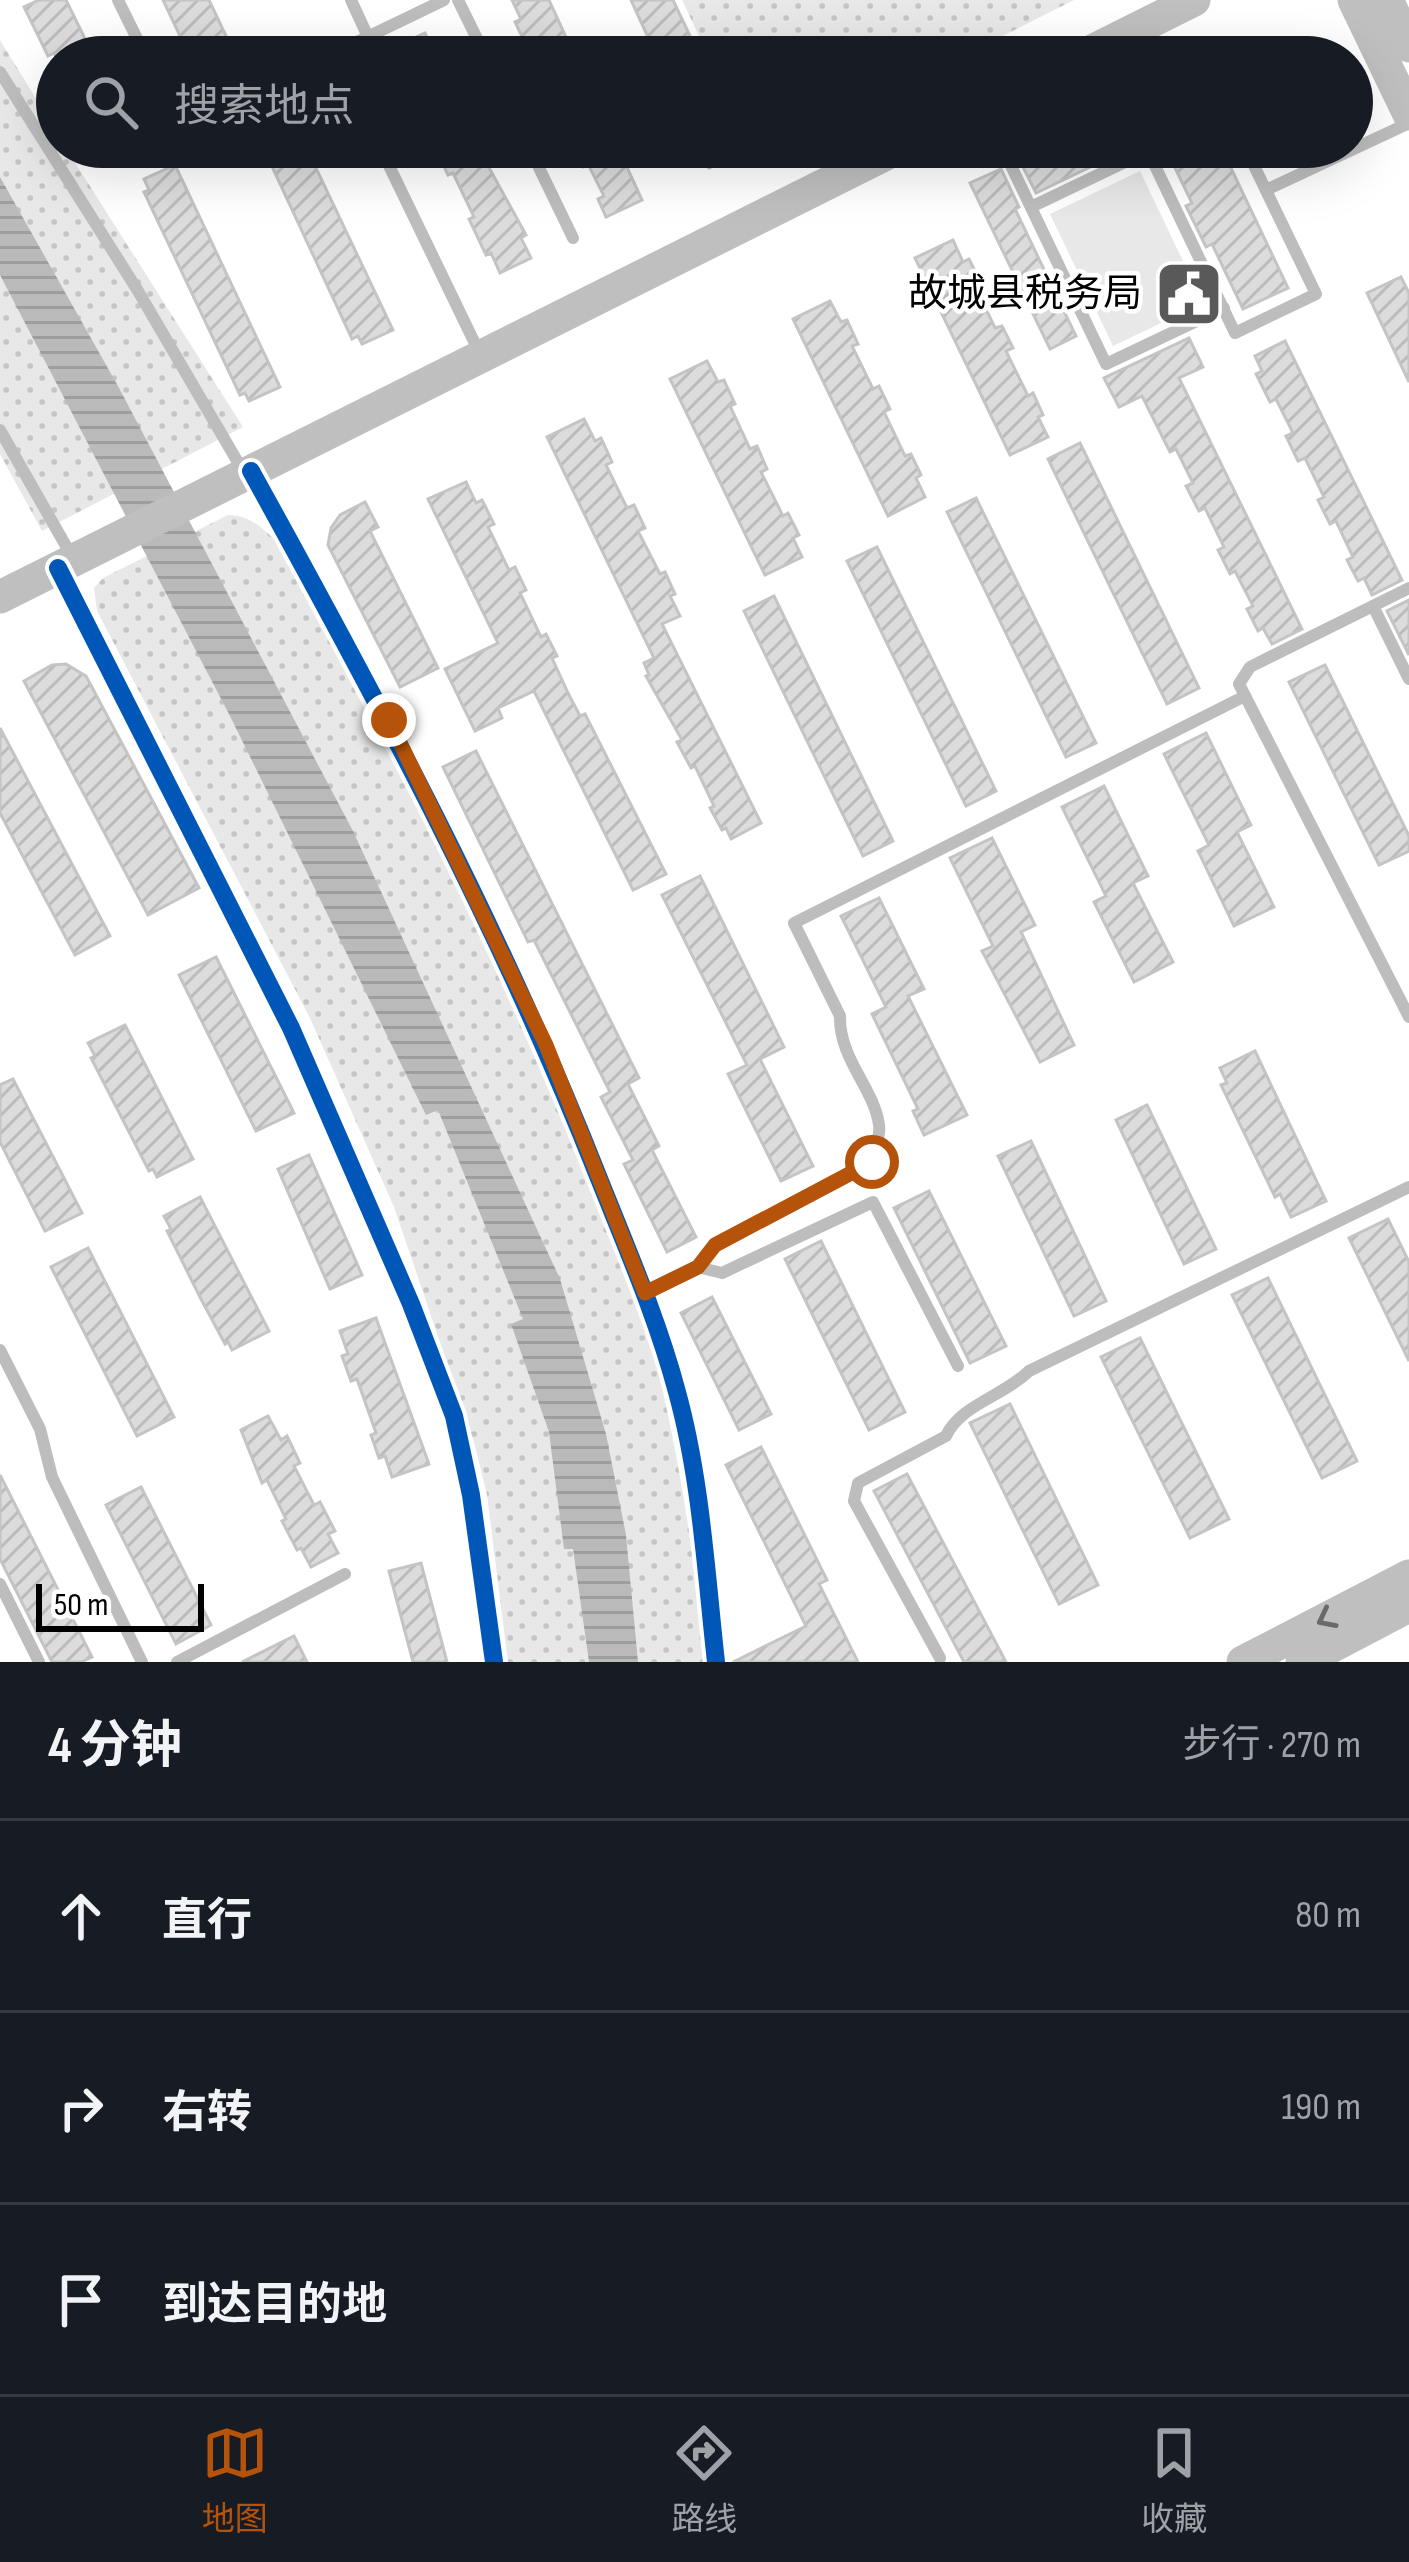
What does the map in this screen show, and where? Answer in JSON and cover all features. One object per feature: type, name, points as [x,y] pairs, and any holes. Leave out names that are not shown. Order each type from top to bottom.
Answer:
[{"type":"street","points":[[1122,36],[1194,0]]},
{"type":"street","points":[[1354,0],[1371,36]]},
{"type":"street","points":[[1387,0],[1409,46]]},
{"type":"street","points":[[1373,41],[1409,118]]},
{"type":"street","points":[[0,597],[858,168]]},
{"type":"street","points":[[248,473],[389,720],[546,1045],[645,1293],[678,1395],[698,1501],[716,1662]]},
{"type":"street","points":[[66,564],[291,1028],[411,1304],[454,1416],[471,1495],[494,1662]]},
{"type":"street","points":[[1243,1662],[1409,1576]]},
{"type":"street","points":[[1302,1662],[1409,1606]]},
{"type":"lane","points":[[118,0],[136,36]]},
{"type":"lane","points":[[351,0],[368,36]]},
{"type":"lane","points":[[370,36],[444,0]]},
{"type":"lane","points":[[458,0],[476,36]]},
{"type":"lane","points":[[0,72],[36,128]]},
{"type":"lane","points":[[1373,136],[1409,118]]},
{"type":"lane","points":[[61,168],[248,473]]},
{"type":"lane","points":[[390,168],[481,356]]},
{"type":"lane","points":[[539,168],[573,238]]},
{"type":"lane","points":[[1012,168],[1106,364],[1224,308]]},
{"type":"lane","points":[[1031,207],[1109,168]]},
{"type":"lane","points":[[1156,168],[1235,333],[1316,294],[1255,168]]},
{"type":"lane","points":[[1266,190],[1310,168]]},
{"type":"lane","points":[[0,430],[66,564]]},
{"type":"lane","points":[[1409,588],[1250,667],[1238,684],[1409,1017]]},
{"type":"lane","points":[[1373,605],[1409,679]]},
{"type":"lane","points":[[645,1293],[698,1267],[715,1245],[872,1162],[879,1124],[847,1052],[840,1016],[794,923],[1245,696]]},
{"type":"lane","points":[[940,1658],[854,1501],[858,1483],[946,1436],[952,1421],[1012,1387],[1029,1371],[1409,1187]]},
{"type":"lane","points":[[698,1267],[722,1273],[873,1202],[958,1366]]},
{"type":"lane","points":[[0,1350],[40,1429],[52,1477],[142,1662]]},
{"type":"lane","points":[[177,1662],[345,1574]]},
{"type":"lane","points":[[0,1584],[40,1662]]},
{"type":"shaded area","points":[[682,0],[1074,0],[1003,36],[699,36]]},
{"type":"shaded area","points":[[0,40],[36,99],[36,168],[78,168],[243,427],[42,531],[0,454]]},
{"type":"shaded area","points":[[1140,171],[1203,303],[1113,346],[1050,214]]},
{"type":"shaded area","points":[[0,177],[118,386],[353,831],[560,1279],[606,1434],[626,1535],[638,1662],[589,1662],[573,1549],[564,1549],[549,1432],[511,1324],[523,1319],[438,1110],[426,1115],[230,716],[0,275]]},
{"type":"shaded area","points":[[228,515],[248,519],[274,539],[440,854],[553,1095],[628,1279],[654,1357],[682,1487],[705,1662],[508,1662],[487,1495],[474,1442],[394,1207],[309,1016],[97,611],[94,588],[103,578]]},
{"type":"building","points":[[39,0],[66,0],[84,36],[38,36],[24,7]]},
{"type":"building","points":[[163,0],[209,0],[226,36],[180,36]]},
{"type":"building","points":[[512,0],[549,0],[565,36],[522,36],[515,22],[521,19]]},
{"type":"building","points":[[631,0],[673,0],[690,36],[647,36]]},
{"type":"building","points":[[176,168],[280,387],[249,401],[245,393],[240,395],[144,192],[149,190],[144,179]]},
{"type":"building","points":[[273,168],[316,168],[393,330],[362,344],[358,336],[352,339]]},
{"type":"building","points":[[445,168],[489,168],[526,235],[521,238],[531,258],[500,273],[469,219],[474,217],[453,173],[448,175]]},
{"type":"building","points":[[590,168],[627,168],[642,200],[606,217],[598,199],[604,196]]},
{"type":"building","points":[[1024,168],[1088,168],[1036,193]]},
{"type":"building","points":[[1175,168],[1231,168],[1288,288],[1243,309],[1212,244],[1206,247],[1186,206],[1192,203]]},
{"type":"building","points":[[1001,169],[1019,207],[1015,209],[1076,336],[1050,349],[970,183]]},
{"type":"building","points":[[953,240],[963,262],[969,259],[981,283],[975,286],[995,328],[1002,326],[1013,348],[1006,351],[1043,415],[1038,417],[1048,437],[1010,455],[915,258]]},
{"type":"building","points":[[1401,277],[1409,293],[1409,382],[1367,293]]},
{"type":"building","points":[[830,301],[841,322],[847,320],[858,344],[852,346],[873,389],[879,386],[890,409],[884,412],[905,456],[911,454],[921,475],[916,478],[925,497],[888,516],[793,319]]},
{"type":"building","points":[[1189,338],[1203,367],[1179,378],[1302,629],[1272,644],[1263,628],[1258,631],[1247,609],[1253,606],[1218,550],[1224,547],[1205,508],[1199,511],[1186,486],[1193,483],[1176,449],[1170,452],[1142,396],[1119,407],[1104,378]]},
{"type":"building","points":[[1285,341],[1402,580],[1372,595],[1347,560],[1353,557],[1336,521],[1330,524],[1318,500],[1324,497],[1305,458],[1298,461],[1286,436],[1293,433],[1276,399],[1270,402],[1256,374],[1262,371],[1255,356]]},
{"type":"building","points":[[707,361],[718,382],[724,380],[750,449],[757,446],[767,469],[761,472],[783,516],[788,513],[799,535],[793,538],[802,557],[765,575],[670,379]]},
{"type":"building","points":[[584,419],[595,441],[601,438],[612,462],[606,465],[627,508],[634,505],[645,528],[638,531],[675,594],[670,596],[680,616],[662,624],[761,823],[731,839],[710,808],[714,806],[695,766],[691,768],[677,742],[682,740],[646,676],[644,663],[654,658],[547,437]]},
{"type":"building","points":[[1080,443],[1199,688],[1167,704],[1048,459]]},
{"type":"building","points":[[466,482],[476,503],[482,500],[494,524],[488,527],[509,570],[515,567],[526,590],[520,593],[541,637],[546,634],[557,656],[552,658],[568,693],[580,716],[585,714],[666,874],[633,890],[534,691],[498,708],[502,718],[475,731],[445,669],[498,643],[428,499]]},
{"type":"building","points":[[976,498],[1096,743],[1066,757],[947,512]]},
{"type":"building","points":[[365,502],[378,527],[370,531],[438,668],[400,687],[328,545],[340,515]]},
{"type":"building","points":[[877,547],[996,791],[966,806],[847,561]]},
{"type":"building","points":[[774,596],[893,841],[863,856],[744,611]]},
{"type":"building","points":[[1409,600],[1409,655],[1387,611]]},
{"type":"building","points":[[66,664],[86,676],[199,888],[148,915],[24,681],[52,665]]},
{"type":"building","points":[[1325,665],[1409,836],[1409,851],[1379,865],[1289,682]]},
{"type":"building","points":[[0,728],[110,936],[75,955],[0,813]]},
{"type":"building","points":[[1206,733],[1251,825],[1237,832],[1274,907],[1234,926],[1198,851],[1209,845],[1164,754]]},
{"type":"building","points":[[476,751],[639,1078],[628,1084],[659,1146],[652,1150],[696,1237],[667,1252],[624,1164],[633,1160],[601,1097],[610,1092],[534,940],[528,942],[443,767]]},
{"type":"building","points":[[1104,786],[1148,876],[1133,883],[1173,962],[1134,982],[1094,902],[1106,896],[1062,807]]},
{"type":"building","points":[[992,838],[1035,925],[1021,932],[1074,1045],[1040,1062],[982,951],[993,946],[950,858]]},
{"type":"building","points":[[700,876],[784,1047],[760,1059],[813,1166],[781,1181],[728,1074],[747,1065],[662,895]]},
{"type":"building","points":[[879,898],[924,989],[908,996],[967,1115],[924,1135],[913,1111],[918,1109],[872,1014],[886,1007],[841,916]]},
{"type":"building","points":[[216,957],[294,1113],[256,1131],[179,975]]},
{"type":"building","points":[[125,1025],[193,1159],[157,1177],[153,1169],[149,1171],[91,1058],[95,1056],[88,1043]]},
{"type":"building","points":[[1255,1051],[1326,1201],[1291,1217],[1280,1194],[1275,1197],[1221,1085],[1227,1083],[1220,1068]]},
{"type":"building","points":[[13,1079],[82,1213],[45,1231],[0,1142],[0,1085]]},
{"type":"building","points":[[1147,1105],[1216,1249],[1184,1264],[1116,1120]]},
{"type":"building","points":[[1031,1141],[1106,1301],[1074,1316],[998,1156]]},
{"type":"building","points":[[309,1155],[362,1275],[330,1289],[278,1169]]},
{"type":"building","points":[[929,1191],[1006,1346],[970,1363],[894,1208]]},
{"type":"building","points":[[200,1197],[269,1331],[232,1350],[167,1231],[171,1229],[164,1216]]},
{"type":"building","points":[[1388,1219],[1409,1262],[1409,1361],[1349,1238]]},
{"type":"building","points":[[821,1241],[905,1412],[869,1430],[785,1259]]},
{"type":"building","points":[[88,1248],[174,1417],[137,1436],[51,1267]]},
{"type":"building","points":[[1268,1278],[1357,1461],[1322,1478],[1232,1295]]},
{"type":"building","points":[[712,1297],[771,1414],[739,1430],[681,1313]]},
{"type":"building","points":[[376,1318],[429,1464],[392,1477],[385,1456],[379,1458],[371,1435],[376,1433],[357,1379],[351,1381],[342,1356],[348,1354],[340,1331]]},
{"type":"building","points":[[1140,1338],[1229,1519],[1190,1538],[1101,1357]]},
{"type":"building","points":[[1010,1404],[1098,1585],[1059,1604],[970,1423]]},
{"type":"building","points":[[268,1416],[281,1440],[287,1436],[300,1463],[294,1466],[314,1505],[320,1502],[335,1531],[328,1534],[338,1553],[311,1567],[282,1521],[286,1519],[267,1480],[262,1483],[241,1430]]},
{"type":"building","points":[[761,1447],[827,1580],[819,1584],[858,1662],[733,1662],[806,1626],[726,1465]]},
{"type":"building","points":[[907,1474],[1006,1662],[964,1662],[874,1491]]},
{"type":"building","points":[[0,1475],[92,1657],[52,1662],[0,1559]]},
{"type":"building","points":[[141,1487],[211,1625],[176,1644],[106,1505]]},
{"type":"building","points":[[421,1563],[447,1662],[413,1662],[389,1571]]},
{"type":"building","points":[[294,1636],[307,1662],[242,1662]]},
{"type":"cycle path","points":[[251,471],[478,903],[559,1081],[640,1281],[669,1364],[692,1458],[716,1662]]},
{"type":"cycle path","points":[[58,568],[291,1028],[411,1304],[454,1416],[471,1495],[494,1662]]},
{"type":"place","name":"故城县税务局","points":[[1189,294]]},
{"type":"route","points":[[389,720],[546,1045],[645,1293],[698,1267],[715,1245],[872,1162]]}]
